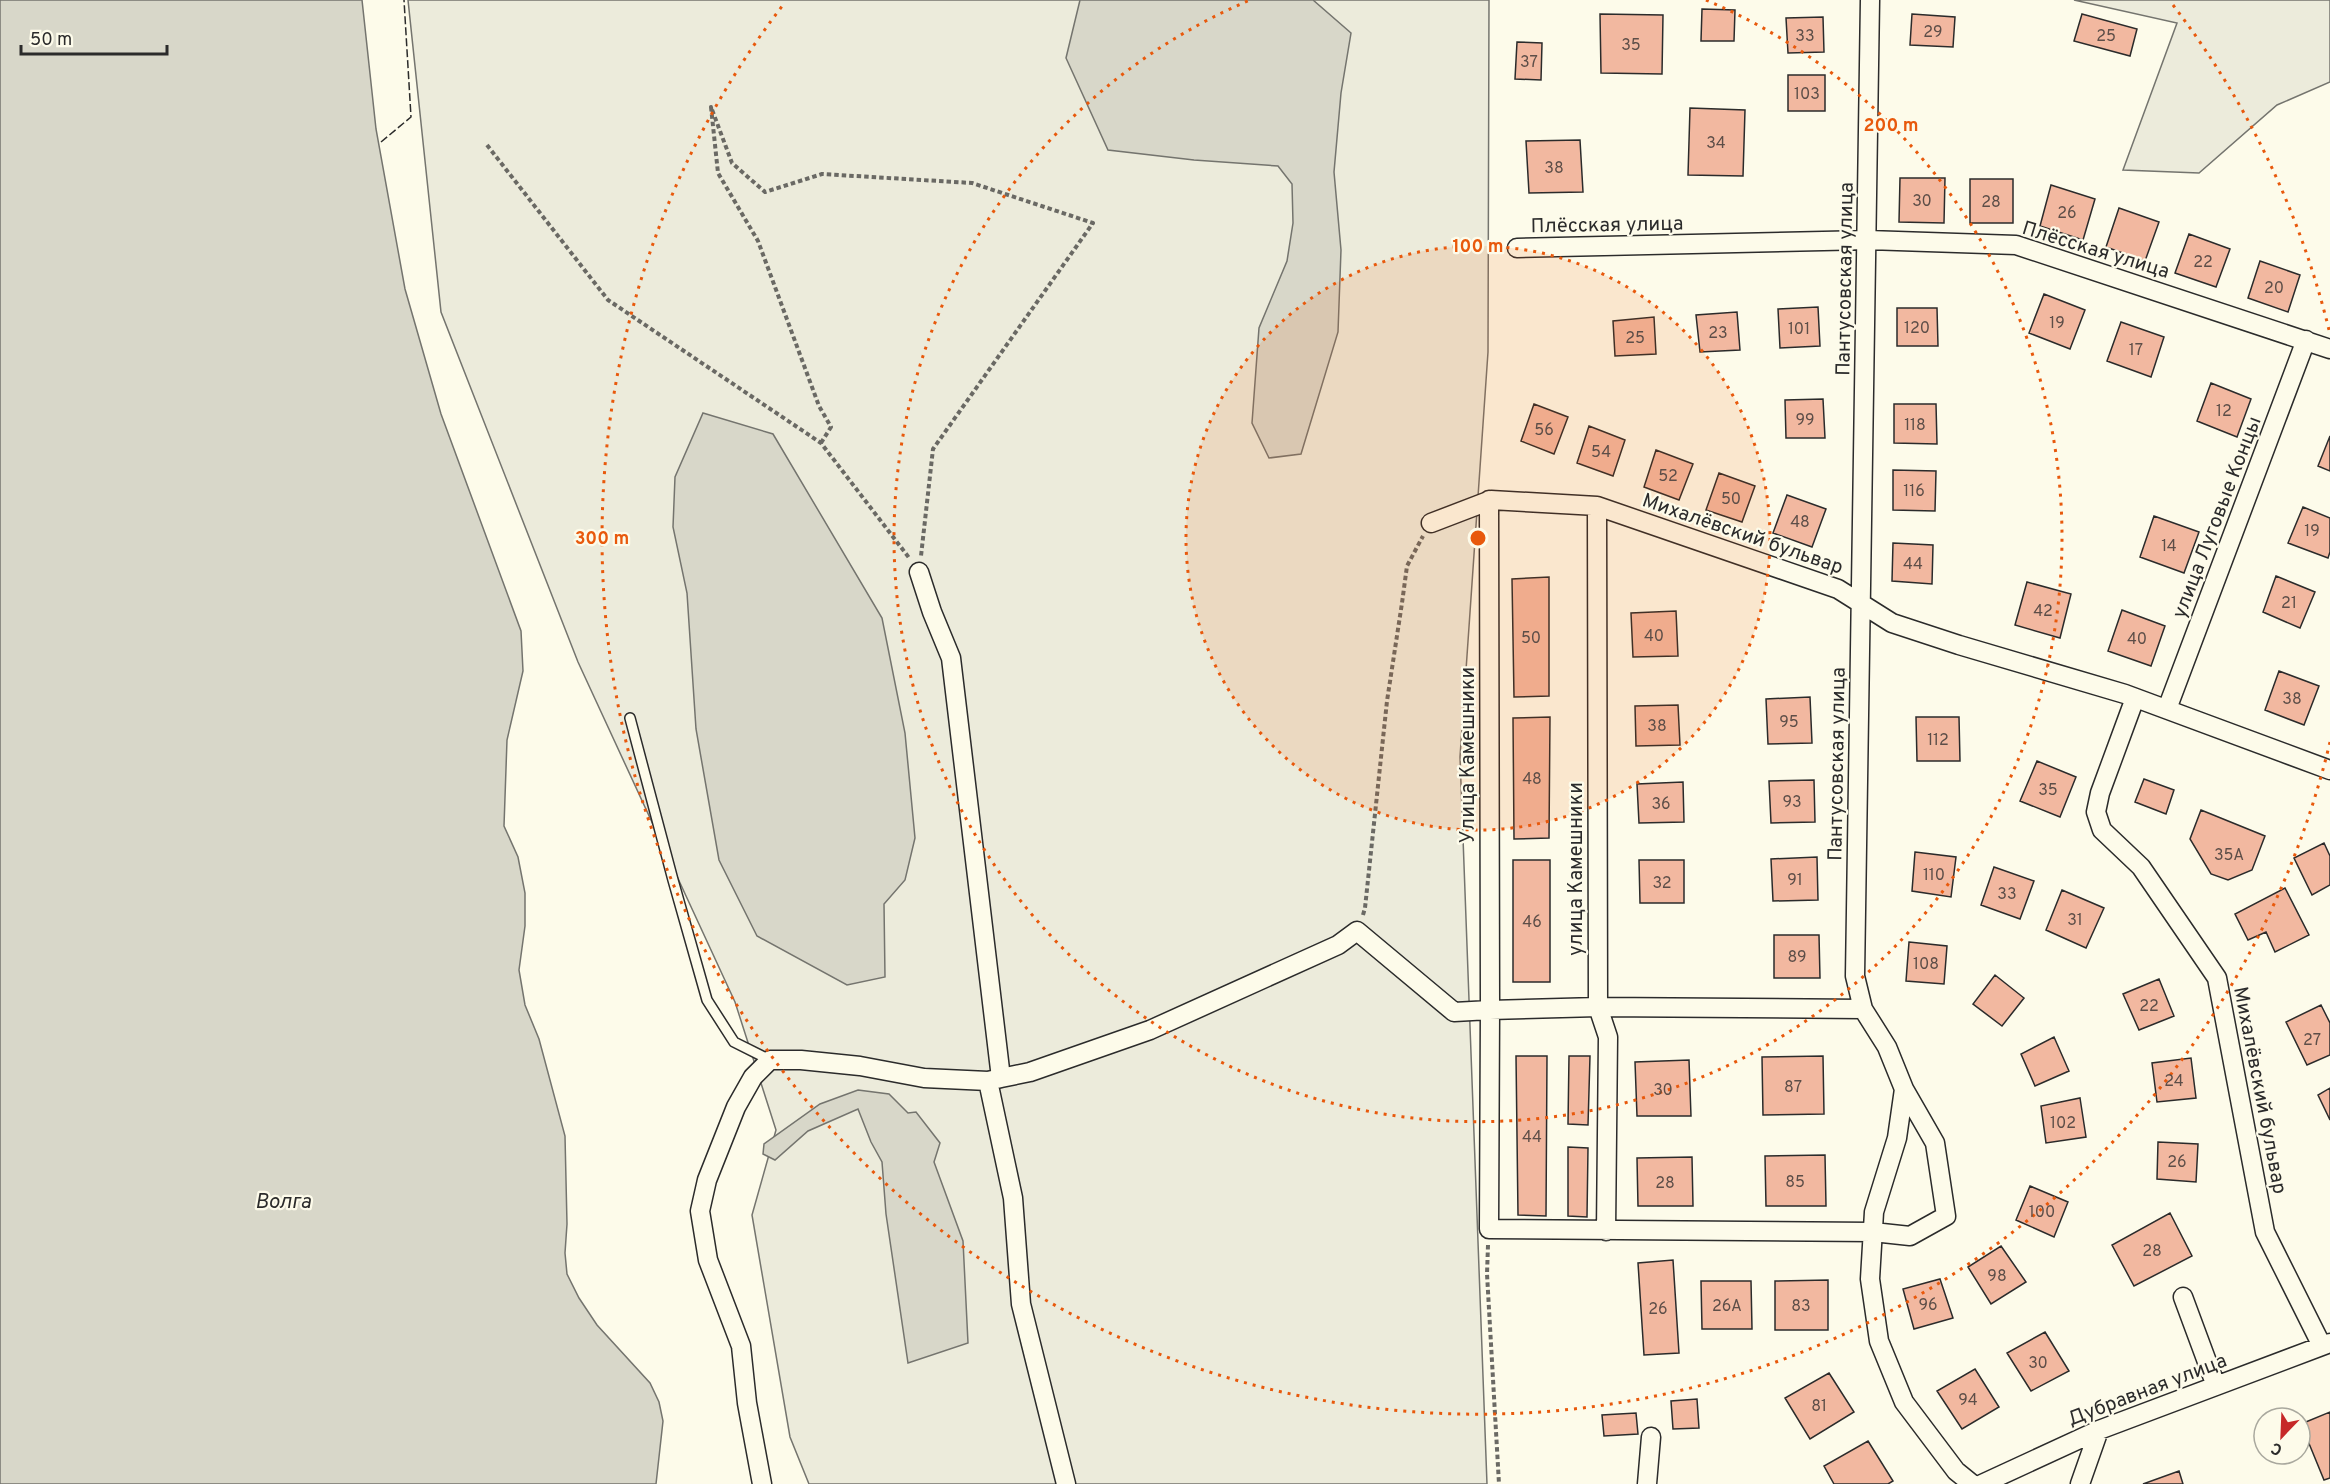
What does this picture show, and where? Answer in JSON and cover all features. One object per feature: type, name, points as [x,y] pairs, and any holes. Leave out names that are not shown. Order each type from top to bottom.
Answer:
[{"type":"street","name":"Пантусовская улица","points":[[1870,0],[1855,976],[1863,1009],[1887,1047],[1904,1089],[1935,1143],[1946,1216],[1910,1236],[1873,1232]]},
{"type":"street","name":"Плёсская улица","points":[[1516,248],[1868,240],[2016,245],[2330,349]]},
{"type":"street","name":"улица Луговые Концы","points":[[2167,710],[2306,340]]},
{"type":"street","name":"Михалёвский бульвар","points":[[1431,522],[1489,500],[1597,506],[1838,589],[1892,622],[1959,645],[2135,698],[2330,770]]},
{"type":"street","name":"Улица Камешники","points":[[1489,500],[1489,1229]]},
{"type":"street","name":"улица Камешники","points":[[1597,506],[1598,1007],[1608,1037],[1606,1231]]},
{"type":"street","points":[[919,572],[951,658],[994,1079],[1013,1198],[1021,1304],[1066,1484]]},
{"type":"street","name":"Михалёвский бульвар","points":[[2135,698],[2100,793],[2096,812],[2102,830],[2140,867],[2217,978],[2265,1232],[2326,1344]]},
{"type":"street","points":[[762,1484],[747,1403],[741,1346],[708,1260],[700,1211],[707,1180],[736,1107],[753,1077],[770,1060],[801,1060],[860,1066],[924,1078],[994,1079],[1030,1072],[1150,1030],[1338,945],[1357,931],[1454,1012],[1598,1007],[1863,1009]]},
{"type":"street","points":[[1904,1089],[1897,1138],[1874,1212],[1870,1279],[1879,1341],[1904,1402],[1956,1471],[1972,1484]]},
{"type":"street","points":[[1489,1229],[1873,1232]]},
{"type":"street","points":[[2183,1297],[2216,1386]]},
{"type":"street","name":"Дубравная улица","points":[[1982,1484],[2100,1430],[2326,1344]]},
{"type":"street","points":[[2080,1484],[2100,1430]]},
{"type":"street","points":[[1647,1484],[1651,1437]]},
{"type":"lane","points":[[630,718],[707,1000],[734,1042],[770,1060]]},
{"type":"path","points":[[821,443],[831,427],[819,406],[758,241],[718,173],[711,107],[732,163],[765,192],[822,174],[972,183],[1093,223],[933,449],[919,572]]},
{"type":"path","points":[[487,145],[608,300],[821,443],[919,572]]},
{"type":"path","points":[[1357,931],[1365,908],[1387,701],[1407,566],[1431,522]]},
{"type":"path","points":[[1489,1229],[1487,1274],[1498,1484]]},
{"type":"shaded area","points":[[408,0],[1489,0],[1488,352],[1460,757],[1487,1484],[809,1484],[790,1437],[752,1215],[776,1130],[735,1002],[578,662],[441,312]]},
{"type":"shaded area","points":[[2074,0],[2330,0],[2330,82],[2277,105],[2199,173],[2123,170],[2177,23]]},
{"type":"water","name":"Волга","points":[[0,0],[362,0],[376,129],[405,289],[441,414],[521,631],[523,671],[507,740],[504,826],[518,857],[525,893],[525,926],[519,970],[525,1005],[539,1039],[565,1136],[567,1274],[579,1298],[597,1325],[650,1383],[659,1402],[663,1421],[656,1484],[0,1484]]},
{"type":"water","points":[[1080,0],[1313,0],[1351,33],[1341,93],[1334,172],[1341,250],[1338,332],[1301,454],[1269,458],[1252,423],[1259,328],[1287,261],[1293,223],[1292,184],[1278,166],[1194,160],[1108,150],[1066,58]]},
{"type":"water","points":[[703,413],[773,434],[882,618],[905,733],[915,838],[905,880],[884,904],[885,977],[847,985],[757,936],[719,860],[696,729],[687,593],[673,527],[675,477]]},
{"type":"water","points":[[858,1090],[889,1094],[908,1113],[916,1112],[940,1143],[934,1162],[963,1241],[968,1343],[908,1363],[886,1214],[882,1162],[858,1109],[808,1131],[775,1160],[763,1154],[764,1144],[820,1104]]},
{"type":"building","points":[[1702,9],[1735,10],[1734,41],[1701,41]]},
{"type":"building","points":[[1600,14],[1663,15],[1662,74],[1601,73]]},
{"type":"building","points":[[1912,14],[1955,17],[1953,47],[1910,45]]},
{"type":"building","points":[[2082,14],[2137,29],[2130,56],[2074,41]]},
{"type":"building","points":[[1823,17],[1824,52],[1788,53],[1786,18]]},
{"type":"building","points":[[1517,42],[1542,43],[1541,80],[1515,79]]},
{"type":"building","points":[[1788,75],[1825,75],[1825,111],[1788,111]]},
{"type":"building","points":[[1690,108],[1745,110],[1743,176],[1688,175]]},
{"type":"building","points":[[1580,140],[1583,192],[1529,193],[1526,141]]},
{"type":"building","points":[[1900,178],[1945,178],[1944,223],[1899,222]]},
{"type":"building","points":[[1970,179],[2013,179],[2013,223],[1970,223]]},
{"type":"building","points":[[2051,185],[2095,199],[2083,240],[2040,226]]},
{"type":"building","points":[[2119,208],[2159,222],[2145,261],[2106,247]]},
{"type":"building","points":[[2189,234],[2230,249],[2216,287],[2175,273]]},
{"type":"building","points":[[2260,261],[2300,275],[2288,312],[2248,298]]},
{"type":"building","points":[[2044,294],[2085,310],[2070,349],[2029,333]]},
{"type":"building","points":[[1818,307],[1820,346],[1780,348],[1778,309]]},
{"type":"building","points":[[1897,308],[1937,308],[1938,346],[1897,346]]},
{"type":"building","points":[[1737,312],[1740,350],[1700,352],[1696,315]]},
{"type":"building","points":[[1654,317],[1656,354],[1615,356],[1613,321]]},
{"type":"building","points":[[2121,322],[2164,337],[2151,377],[2107,361]]},
{"type":"building","points":[[2211,383],[2251,399],[2237,437],[2197,421]]},
{"type":"building","points":[[1823,399],[1825,438],[1786,438],[1785,400]]},
{"type":"building","points":[[1534,404],[1568,417],[1554,454],[1521,441]]},
{"type":"building","points":[[1894,404],[1936,404],[1937,444],[1894,443]]},
{"type":"building","points":[[1589,426],[1625,440],[1613,476],[1577,463]]},
{"type":"building","points":[[2330,436],[2330,471],[2318,466]]},
{"type":"building","points":[[1656,450],[1693,464],[1679,500],[1644,487]]},
{"type":"building","points":[[1893,470],[1936,471],[1935,511],[1893,510]]},
{"type":"building","points":[[1719,473],[1755,486],[1742,522],[1706,510]]},
{"type":"building","points":[[1787,495],[1826,509],[1812,547],[1773,533]]},
{"type":"building","points":[[2303,507],[2330,518],[2328,558],[2288,543]]},
{"type":"building","points":[[2154,516],[2199,532],[2184,573],[2140,557]]},
{"type":"building","points":[[1893,543],[1933,545],[1932,584],[1892,581]]},
{"type":"building","points":[[2276,576],[2315,592],[2300,628],[2263,612]]},
{"type":"building","points":[[1549,577],[1549,696],[1514,697],[1512,579]]},
{"type":"building","points":[[2027,582],[2071,594],[2060,638],[2015,625]]},
{"type":"building","points":[[2122,610],[2165,626],[2151,666],[2108,651]]},
{"type":"building","points":[[1676,611],[1678,656],[1633,657],[1631,613]]},
{"type":"building","points":[[2279,671],[2319,686],[2304,725],[2265,710]]},
{"type":"building","points":[[1810,697],[1812,743],[1768,744],[1766,699]]},
{"type":"building","points":[[1678,705],[1680,745],[1636,746],[1635,706]]},
{"type":"building","points":[[1550,717],[1549,838],[1514,839],[1513,718]]},
{"type":"building","points":[[1916,717],[1959,717],[1960,761],[1917,761]]},
{"type":"building","points":[[2037,761],[2076,777],[2060,817],[2020,801]]},
{"type":"building","points":[[2144,779],[2174,790],[2166,814],[2135,802]]},
{"type":"building","points":[[1814,780],[1815,822],[1771,823],[1769,781]]},
{"type":"building","points":[[1683,782],[1684,822],[1639,823],[1637,784]]},
{"type":"building","points":[[2201,810],[2265,836],[2252,870],[2228,880],[2211,874],[2190,839]]},
{"type":"building","points":[[2324,843],[2330,856],[2330,885],[2312,895],[2294,858]]},
{"type":"building","points":[[1915,852],[1956,857],[1951,897],[1912,891]]},
{"type":"building","points":[[1817,857],[1818,900],[1773,901],[1771,859]]},
{"type":"building","points":[[1513,860],[1550,860],[1550,982],[1513,982]]},
{"type":"building","points":[[1639,860],[1684,860],[1684,903],[1640,903]]},
{"type":"building","points":[[1994,867],[2034,881],[2020,919],[1981,905]]},
{"type":"building","points":[[2285,888],[2309,935],[2275,952],[2266,932],[2248,940],[2235,914]]},
{"type":"building","points":[[2062,890],[2104,908],[2086,948],[2046,930]]},
{"type":"building","points":[[1774,935],[1819,935],[1820,978],[1774,978]]},
{"type":"building","points":[[1909,942],[1947,946],[1944,984],[1906,981]]},
{"type":"building","points":[[1995,975],[2024,998],[2002,1026],[1973,1004]]},
{"type":"building","points":[[2159,979],[2174,1016],[2139,1030],[2123,994]]},
{"type":"building","points":[[2321,1005],[2330,1023],[2330,1055],[2307,1065],[2286,1022]]},
{"type":"building","points":[[2054,1037],[2069,1071],[2035,1086],[2021,1054]]},
{"type":"building","points":[[1516,1056],[1547,1056],[1546,1216],[1518,1215]]},
{"type":"building","points":[[1569,1056],[1590,1056],[1588,1125],[1568,1124]]},
{"type":"building","points":[[1823,1056],[1824,1114],[1763,1115],[1762,1057]]},
{"type":"building","points":[[2191,1058],[2196,1098],[2157,1102],[2152,1063]]},
{"type":"building","points":[[1689,1060],[1691,1116],[1637,1116],[1635,1062]]},
{"type":"building","points":[[2330,1088],[2330,1120],[2318,1095]]},
{"type":"building","points":[[2080,1098],[2086,1137],[2046,1143],[2041,1106]]},
{"type":"building","points":[[2158,1142],[2198,1144],[2196,1182],[2157,1179]]},
{"type":"building","points":[[1568,1147],[1588,1148],[1587,1217],[1568,1216]]},
{"type":"building","points":[[1825,1155],[1826,1206],[1766,1206],[1765,1156]]},
{"type":"building","points":[[1692,1157],[1693,1206],[1638,1206],[1637,1158]]},
{"type":"building","points":[[2030,1186],[2068,1202],[2054,1237],[2016,1220]]},
{"type":"building","points":[[2170,1213],[2192,1256],[2134,1286],[2112,1245]]},
{"type":"building","points":[[2001,1246],[2026,1282],[1991,1304],[1968,1267]]},
{"type":"building","points":[[1673,1260],[1679,1353],[1644,1355],[1638,1263]]},
{"type":"building","points":[[1940,1279],[1953,1318],[1914,1329],[1903,1289]]},
{"type":"building","points":[[1828,1280],[1828,1330],[1775,1330],[1775,1281]]},
{"type":"building","points":[[1701,1281],[1751,1281],[1752,1329],[1702,1329]]},
{"type":"building","points":[[2045,1332],[2069,1371],[2031,1391],[2007,1353]]},
{"type":"building","points":[[1975,1369],[1999,1407],[1962,1429],[1937,1391]]},
{"type":"building","points":[[1829,1373],[1854,1412],[1810,1439],[1785,1398]]},
{"type":"building","points":[[1697,1399],[1699,1428],[1673,1429],[1671,1401]]},
{"type":"building","points":[[2330,1412],[2330,1478],[2324,1480],[2312,1451],[2312,1419]]},
{"type":"building","points":[[1636,1413],[1638,1434],[1604,1436],[1602,1415]]},
{"type":"building","points":[[1868,1441],[1893,1481],[1888,1484],[1834,1484],[1824,1466]]},
{"type":"building","points":[[2179,1471],[2183,1484],[2143,1484]]},
{"type":"fence","points":[[381,142],[411,117],[404,0]]}]
